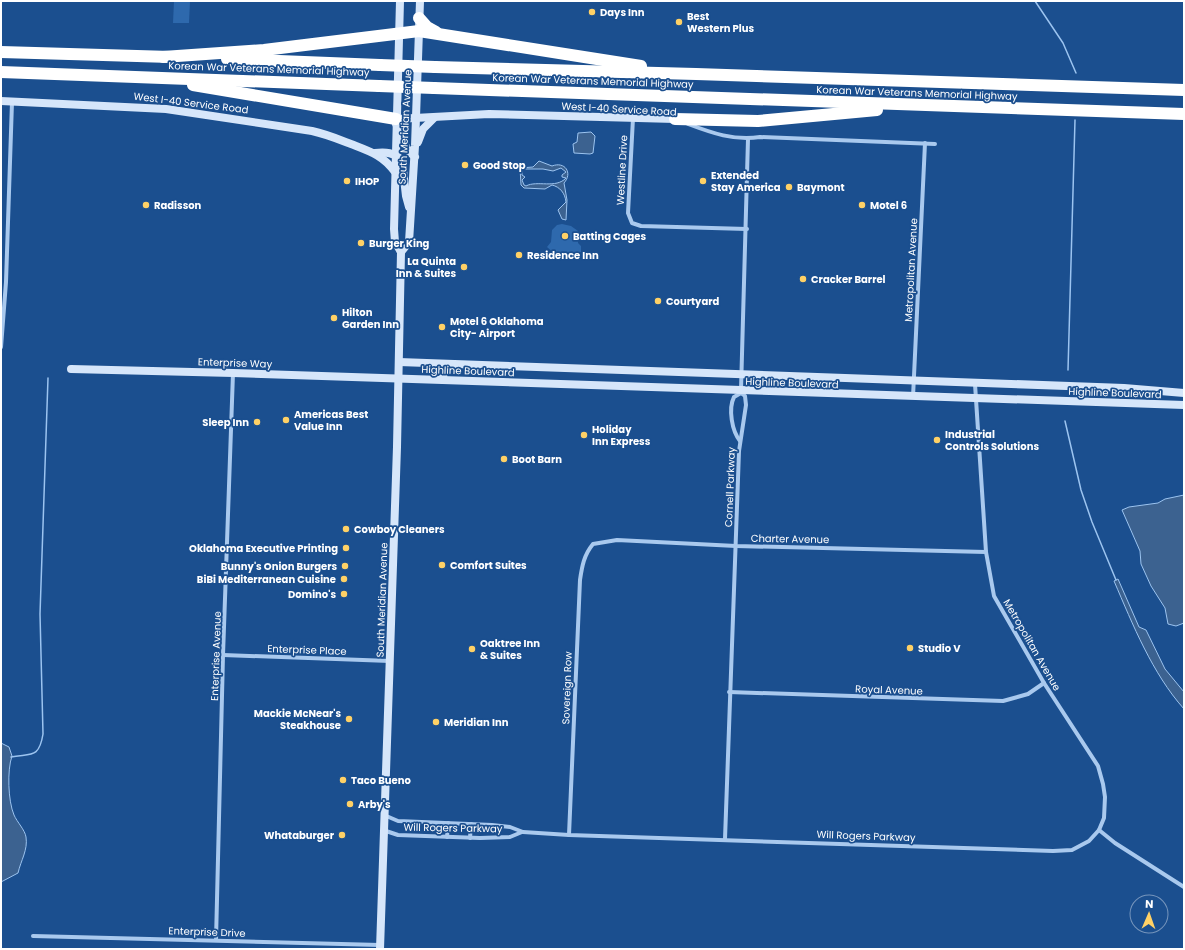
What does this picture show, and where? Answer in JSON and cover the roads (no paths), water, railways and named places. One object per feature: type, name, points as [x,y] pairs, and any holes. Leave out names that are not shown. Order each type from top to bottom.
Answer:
[{"type":"highway","points":[[419,18],[427,27],[439,34]]},
{"type":"highway","points":[[163,57],[264,50],[399,32],[419,31],[696,74]]},
{"type":"highway","name":"Korean War Veterans Memorial Highway","points":[[1,52],[1184,90]]},
{"type":"highway","name":"Korean War Veterans Memorial Highway","points":[[1,72],[1184,114]]},
{"type":"highway","points":[[152,77],[396,121]]},
{"type":"highway","points":[[675,119],[765,121],[926,105]]},
{"type":"street","name":"South Meridian Avenue","points":[[380,947],[399,379],[401,252],[395,242],[394,172],[400,1]]},
{"type":"street","name":"South Meridian Avenue","points":[[401,252],[409,242],[415,157],[420,1]]},
{"type":"street","name":"West I-40 Service Road","points":[[1,101],[139,106],[215,115],[321,133],[375,152],[395,155]]},
{"type":"street","points":[[1,347],[6,282],[12,101]]},
{"type":"street","name":"West I-40 Service Road","points":[[396,121],[489,114],[675,119],[721,136],[748,139],[760,137],[935,144]]},
{"type":"street","points":[[415,146],[423,129],[434,118]]},
{"type":"street","name":"Westline Drive","points":[[633,118],[628,213],[631,222],[641,226],[747,229]]},
{"type":"street","points":[[396,121],[406,150],[415,157]]},
{"type":"street","name":"Cornell Parkway","points":[[725,839],[729,692],[740,441],[746,405],[745,396],[741,392],[747,229],[748,139]]},
{"type":"street","name":"Metropolitan Avenue","points":[[913,397],[925,143]]},
{"type":"street","name":"West I-40 Service Road","points":[[375,152],[389,164],[394,172]]},
{"type":"street","points":[[395,155],[400,158],[403,164],[406,196],[410,211]]},
{"type":"street","points":[[1,282],[6,282]]},
{"type":"street","name":"Highline Boulevard","points":[[399,362],[914,380],[975,384],[1124,388],[1184,393]]},
{"type":"street","points":[[443,380],[444,364]]},
{"type":"street","name":"Enterprise Way","points":[[71,369],[399,379]]},
{"type":"street","name":"Enterprise Avenue","points":[[216,940],[223,655],[233,373]]},
{"type":"street","name":"Highline Boulevard","points":[[399,379],[741,392],[1184,405]]},
{"type":"street","name":"Metropolitan Avenue","points":[[975,384],[986,552],[994,596],[1044,683],[1098,766],[1105,797],[1104,818],[1099,830]]},
{"type":"street","points":[[740,441],[734,433],[732,403],[734,397],[741,392]]},
{"type":"street","name":"Charter Avenue","points":[[593,544],[617,540],[736,546],[986,552]]},
{"type":"street","name":"Sovereign Row","points":[[569,835],[580,580],[586,552],[593,544]]},
{"type":"street","name":"Enterprise Place","points":[[223,655],[390,661]]},
{"type":"street","name":"Royal Avenue","points":[[729,692],[1003,701],[1028,694],[1044,683]]},
{"type":"street","name":"Will Rogers Parkway","points":[[384,815],[398,821],[510,827],[523,832],[569,835],[1054,851],[1072,850],[1090,841],[1099,830]]},
{"type":"street","points":[[447,837],[448,823]]},
{"type":"street","points":[[470,838],[471,824]]},
{"type":"street","name":"Will Rogers Parkway","points":[[383,830],[398,835],[470,838],[510,837],[523,832]]},
{"type":"street","points":[[1099,830],[1115,843],[1184,887]]},
{"type":"street","name":"Enterprise Drive","points":[[33,936],[216,940],[380,947]]},
{"type":"waterway","points":[[1035,1],[1063,43],[1076,73]]},
{"type":"waterway","points":[[1068,370],[1075,120]]},
{"type":"waterway","points":[[11,757],[29,755],[36,751],[39,748],[43,734],[40,614],[48,378]]},
{"type":"waterway","points":[[1065,421],[1081,490],[1092,522],[1116,580]]},
{"type":"place","name":"Days Inn","points":[[592,12]]},
{"type":"place","name":"Best Western Plus","points":[[679,22]]},
{"type":"place","name":"Good Stop","points":[[465,165]]},
{"type":"place","name":"IHOP","points":[[347,181]]},
{"type":"place","name":"Extended Stay America","points":[[703,181]]},
{"type":"place","name":"Baymont","points":[[789,187]]},
{"type":"place","name":"Radisson","points":[[146,205]]},
{"type":"place","name":"Motel 6","points":[[862,205]]},
{"type":"place","name":"Batting Cages","points":[[565,236]]},
{"type":"place","name":"Burger King","points":[[361,243]]},
{"type":"place","name":"Residence Inn","points":[[519,255]]},
{"type":"place","name":"La Quinta Inn & Suites","points":[[464,267]]},
{"type":"place","name":"Cracker Barrel","points":[[803,279]]},
{"type":"place","name":"Courtyard","points":[[658,301]]},
{"type":"place","name":"Hilton Garden Inn","points":[[334,318]]},
{"type":"place","name":"Motel 6 Oklahoma City- Airport","points":[[442,327]]},
{"type":"place","name":"Americas Best Value Inn","points":[[286,420]]},
{"type":"place","name":"Sleep Inn","points":[[257,422]]},
{"type":"place","name":"Holiday Inn Express","points":[[584,435]]},
{"type":"place","name":"Industrial Controls Solutions","points":[[937,440]]},
{"type":"place","name":"Boot Barn","points":[[504,459]]},
{"type":"place","name":"Cowboy Cleaners","points":[[346,529]]},
{"type":"place","name":"Oklahoma Executive Printing","points":[[346,548]]},
{"type":"place","name":"Comfort Suites","points":[[442,565]]},
{"type":"place","name":"Bunny's Onion Burgers","points":[[345,566]]},
{"type":"place","name":"BiBi Mediterranean Cuisine","points":[[344,579]]},
{"type":"place","name":"Domino's","points":[[344,594]]},
{"type":"place","name":"Studio V","points":[[910,648]]},
{"type":"place","name":"Oaktree Inn & Suites","points":[[472,649]]},
{"type":"place","name":"Mackie McNear's Steakhouse","points":[[349,719]]},
{"type":"place","name":"Meridian Inn","points":[[436,722]]},
{"type":"place","name":"Taco Bueno","points":[[343,780]]},
{"type":"place","name":"Arby's","points":[[350,804]]},
{"type":"place","name":"Whataburger","points":[[342,835]]}]
